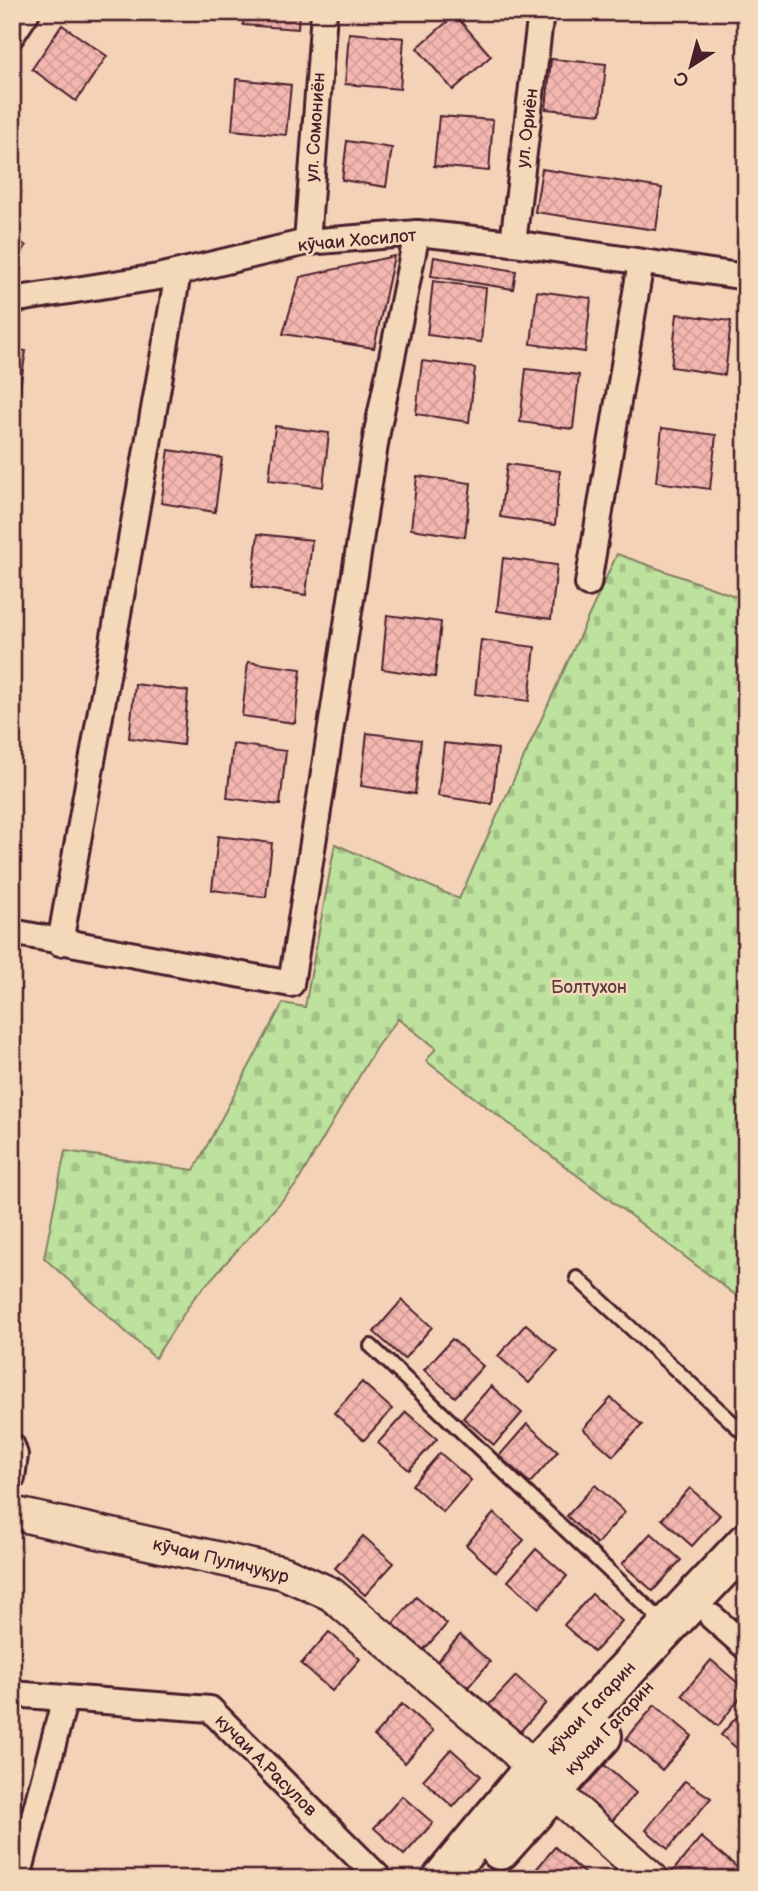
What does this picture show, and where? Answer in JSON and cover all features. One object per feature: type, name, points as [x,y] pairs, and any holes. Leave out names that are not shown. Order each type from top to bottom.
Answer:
[{"type":"highway","name":"кӯчаи Гагарин","points":[[442,1879],[542,1779],[667,1627],[746,1543]]},
{"type":"highway","name":"кучаи Гагарин","points":[[476,1879],[542,1779],[712,1617],[746,1580]]},
{"type":"street","points":[[12,35],[27,12]]},
{"type":"street","name":"ул. Сомониён","points":[[307,242],[324,12]]},
{"type":"street","name":"ул. Ориён","points":[[513,243],[541,12]]},
{"type":"street","points":[[12,932],[291,984],[377,432],[417,233]]},
{"type":"street","name":"кӯчаи Хосилот","points":[[12,300],[177,273],[307,242],[417,233],[513,243],[746,277]]},
{"type":"street","points":[[588,584],[641,262]]},
{"type":"street","points":[[60,943],[177,273]]},
{"type":"street","points":[[12,1446],[15,1455],[12,1478]]},
{"type":"street","name":"кӯчаи Пуличуқур","points":[[12,1513],[284,1573],[331,1594],[652,1879]]},
{"type":"street","points":[[712,1617],[746,1647]]},
{"type":"street","name":"кучаи А.Расулов","points":[[12,1694],[210,1709],[380,1879]]},
{"type":"street","points":[[13,1879],[20,1870],[65,1698]]},
{"type":"lane","points":[[577,1278],[746,1435]]},
{"type":"lane","points":[[371,1346],[667,1627]]},
{"type":"green space","name":"Болтухон","points":[[617,554],[746,600],[746,1303],[426,1061],[436,1048],[398,1019],[377,1046],[296,1185],[194,1298],[155,1358],[44,1258],[65,1151],[194,1170],[283,1003],[305,1007],[335,844],[459,899]]},
{"type":"building","points":[[244,12],[299,12],[298,29],[243,25]]},
{"type":"building","points":[[455,15],[491,56],[453,90],[417,48]]},
{"type":"building","points":[[62,25],[107,56],[76,101],[32,69]]},
{"type":"building","points":[[349,33],[404,38],[400,89],[345,84]]},
{"type":"building","points":[[551,59],[606,64],[601,114],[546,109]]},
{"type":"building","points":[[236,79],[291,85],[286,135],[232,130]]},
{"type":"building","points":[[439,116],[493,120],[489,171],[434,166]]},
{"type":"building","points":[[347,141],[392,148],[386,187],[342,180]]},
{"type":"building","points":[[542,169],[662,188],[656,230],[535,212]]},
{"type":"building","points":[[12,236],[26,246],[12,266]]},
{"type":"building","points":[[394,256],[374,348],[283,334],[300,277]]},
{"type":"building","points":[[434,257],[516,271],[513,289],[431,276]]},
{"type":"building","points":[[433,281],[486,288],[481,342],[427,335]]},
{"type":"building","points":[[537,291],[591,298],[585,352],[531,344]]},
{"type":"building","points":[[677,314],[731,321],[725,375],[671,367]]},
{"type":"building","points":[[12,349],[26,351],[17,405],[12,404]]},
{"type":"building","points":[[422,361],[475,368],[469,422],[416,414]]},
{"type":"building","points":[[526,369],[579,375],[573,429],[520,422]]},
{"type":"building","points":[[275,426],[329,433],[323,487],[269,480]]},
{"type":"building","points":[[662,428],[716,435],[710,489],[656,482]]},
{"type":"building","points":[[169,450],[222,458],[215,512],[161,503]]},
{"type":"building","points":[[507,464],[560,471],[555,525],[500,517]]},
{"type":"building","points":[[417,476],[471,483],[465,537],[411,529]]},
{"type":"building","points":[[258,534],[312,540],[306,595],[252,587]]},
{"type":"building","points":[[503,558],[557,565],[551,619],[497,611]]},
{"type":"building","points":[[387,615],[441,622],[435,677],[382,669]]},
{"type":"building","points":[[481,640],[535,647],[529,701],[475,694]]},
{"type":"building","points":[[248,662],[301,669],[295,723],[242,716]]},
{"type":"building","points":[[135,684],[188,691],[183,745],[129,738]]},
{"type":"building","points":[[367,733],[421,740],[415,794],[361,786]]},
{"type":"building","points":[[444,743],[498,749],[492,804],[438,796]]},
{"type":"building","points":[[233,744],[286,751],[280,805],[227,798]]},
{"type":"building","points":[[218,836],[272,843],[266,897],[212,890]]},
{"type":"building","points":[[402,1300],[432,1327],[404,1359],[374,1332]]},
{"type":"building","points":[[526,1324],[557,1351],[529,1383],[498,1356]]},
{"type":"building","points":[[452,1339],[483,1366],[455,1397],[424,1370]]},
{"type":"building","points":[[362,1382],[392,1409],[364,1440],[334,1413]]},
{"type":"building","points":[[491,1386],[522,1413],[494,1445],[463,1418]]},
{"type":"building","points":[[611,1398],[642,1425],[613,1456],[583,1429]]},
{"type":"building","points":[[406,1412],[437,1439],[409,1470],[378,1443]]},
{"type":"building","points":[[527,1424],[558,1451],[530,1483],[499,1456]]},
{"type":"building","points":[[440,1453],[471,1480],[443,1512],[412,1485]]},
{"type":"building","points":[[595,1485],[625,1512],[597,1544],[567,1516]]},
{"type":"building","points":[[690,1488],[720,1515],[692,1546],[662,1519]]},
{"type":"building","points":[[494,1513],[524,1540],[496,1572],[466,1545]]},
{"type":"building","points":[[651,1533],[681,1560],[653,1591],[622,1564]]},
{"type":"building","points":[[363,1536],[394,1563],[365,1595],[335,1568]]},
{"type":"building","points":[[536,1549],[567,1576],[539,1608],[508,1581]]},
{"type":"building","points":[[592,1594],[622,1621],[594,1652],[564,1625]]},
{"type":"building","points":[[416,1597],[447,1624],[419,1655],[389,1628]]},
{"type":"building","points":[[746,1606],[746,1632],[733,1621]]},
{"type":"building","points":[[329,1632],[360,1659],[332,1691],[301,1664]]},
{"type":"building","points":[[460,1635],[490,1662],[462,1694],[432,1667]]},
{"type":"building","points":[[711,1660],[746,1690],[718,1726],[682,1695]]},
{"type":"building","points":[[516,1676],[546,1703],[518,1734],[487,1707]]},
{"type":"building","points":[[402,1704],[433,1731],[405,1763],[374,1736]]},
{"type":"building","points":[[655,1705],[692,1736],[662,1770],[626,1739]]},
{"type":"building","points":[[746,1706],[746,1756],[721,1735]]},
{"type":"building","points":[[451,1749],[481,1776],[453,1807],[423,1780]]},
{"type":"building","points":[[600,1761],[636,1793],[607,1827],[570,1795]]},
{"type":"building","points":[[685,1781],[711,1798],[668,1849],[646,1830]]},
{"type":"building","points":[[402,1796],[433,1823],[404,1855],[374,1828]]},
{"type":"building","points":[[701,1837],[738,1868],[729,1879],[680,1879],[672,1872]]},
{"type":"building","points":[[555,1847],[585,1874],[581,1879],[528,1879]]}]
